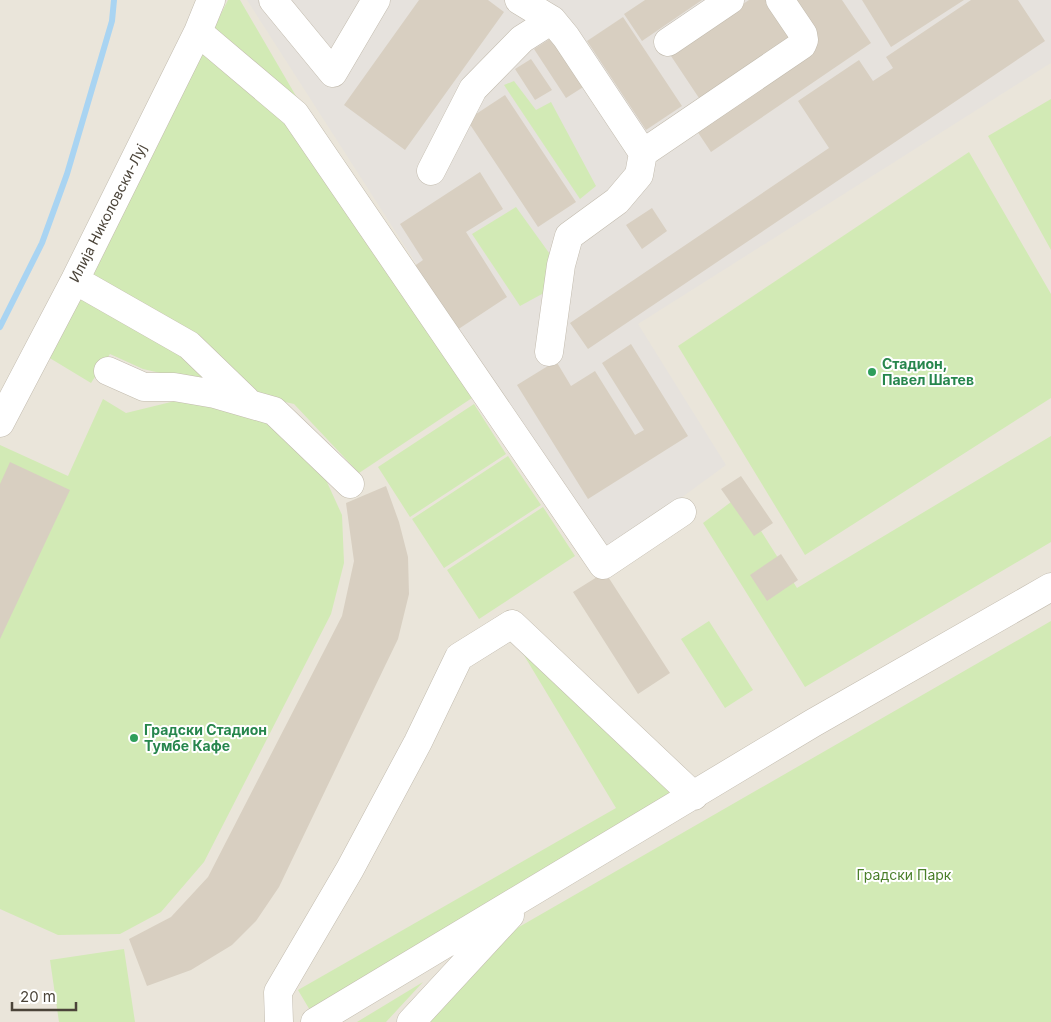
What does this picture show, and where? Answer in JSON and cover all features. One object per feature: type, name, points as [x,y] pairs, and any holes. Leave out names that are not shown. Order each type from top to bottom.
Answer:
[{"type":"street","name":"Илија Николовски-Луј","points":[[0,423],[75,280],[198,32],[211,0]]},
{"type":"street","points":[[273,0],[333,73],[376,0]]},
{"type":"street","points":[[519,0],[552,20],[566,37],[642,153],[639,175],[617,201],[569,236],[561,265],[549,352]]},
{"type":"street","points":[[668,42],[730,0]]},
{"type":"street","points":[[642,153],[802,45],[804,40],[803,34],[780,0]]},
{"type":"street","points":[[431,171],[473,89],[522,39],[552,20]]},
{"type":"street","points":[[198,32],[295,114],[603,565],[682,512]]},
{"type":"street","points":[[75,280],[189,345],[250,404]]},
{"type":"street","points":[[108,371],[144,387],[191,390],[215,394],[274,411],[350,484]]},
{"type":"street","points":[[315,1022],[837,709],[1051,587]]},
{"type":"street","points":[[279,1022],[278,992],[368,835],[418,742],[459,657],[512,624],[694,796]]},
{"type":"street","points":[[411,1022],[532,892]]},
{"type":"shaded area","points":[[0,0],[1051,0],[1051,1022],[0,1022]]},
{"type":"shaded area","points":[[247,0],[1051,0],[1051,63],[638,324],[726,465],[603,555]]},
{"type":"green space","points":[[228,0],[240,0],[472,398],[359,473],[294,404],[143,369],[110,354],[91,383],[48,357]]},
{"type":"green space","points":[[514,81],[536,110],[551,102],[596,186],[580,199],[504,85]]},
{"type":"green space","points":[[1051,99],[1051,250],[988,136]]},
{"type":"green space","name":"Стадион, Павел Шатев","points":[[969,152],[1051,294],[1051,398],[805,555],[678,346]]},
{"type":"green space","points":[[516,207],[552,257],[553,288],[520,306],[472,234]]},
{"type":"green space","name":"Градски Стадион Тумбе Кафе","points":[[103,399],[126,413],[175,401],[230,407],[282,430],[321,469],[342,515],[344,563],[331,614],[204,862],[161,912],[120,934],[58,935],[0,909],[0,445],[68,476]]},
{"type":"green space","points":[[474,404],[506,454],[410,517],[378,467]]},
{"type":"green space","points":[[1051,436],[1051,542],[805,687],[703,523],[739,496],[797,588]]},
{"type":"green space","points":[[508,456],[541,505],[444,568],[412,519]]},
{"type":"green space","points":[[543,507],[575,556],[479,619],[447,570]]},
{"type":"green space","points":[[709,621],[753,690],[725,708],[681,639]]},
{"type":"green space","name":"Градски Парк","points":[[1051,621],[1051,1022],[427,1022],[512,931]]},
{"type":"green space","points":[[519,647],[684,790],[311,1012],[298,990],[616,808]]},
{"type":"green space","points":[[124,949],[135,1022],[59,1022],[50,960]]},
{"type":"green space","points":[[423,982],[386,1022],[357,1022]]},
{"type":"building","points":[[419,0],[488,0],[504,12],[405,150],[344,105]]},
{"type":"building","points":[[645,0],[702,0],[642,41],[624,14]]},
{"type":"building","points":[[749,0],[772,0],[799,41],[703,104],[669,53]]},
{"type":"building","points":[[791,0],[842,0],[871,43],[711,152],[693,125],[818,40]]},
{"type":"building","points":[[862,0],[964,0],[891,47]]},
{"type":"building","points":[[971,0],[1018,0],[1045,41],[588,349],[570,323],[829,148],[798,101],[859,60],[873,81],[893,68],[886,57]]},
{"type":"building","points":[[623,17],[682,106],[646,130],[587,41]]},
{"type":"building","points":[[556,35],[588,84],[566,98],[534,49]]},
{"type":"building","points":[[531,59],[552,90],[535,100],[515,69]]},
{"type":"building","points":[[505,95],[576,202],[538,227],[467,120]]},
{"type":"building","points":[[480,172],[503,209],[466,232],[507,297],[454,332],[413,267],[423,260],[400,224]]},
{"type":"building","points":[[652,208],[667,231],[642,249],[626,225]]},
{"type":"building","points":[[631,344],[688,436],[588,499],[517,385],[556,361],[571,386],[595,371],[635,435],[644,430],[602,363]]},
{"type":"building","points":[[10,462],[70,490],[0,639],[0,484]]},
{"type":"building","points":[[741,476],[773,523],[754,536],[721,489]]},
{"type":"building","points":[[386,486],[399,522],[408,557],[409,594],[398,639],[279,887],[256,921],[232,945],[191,970],[147,986],[129,939],[171,917],[208,877],[342,616],[354,561],[346,503]]},
{"type":"building","points":[[781,554],[798,580],[767,601],[750,575]]},
{"type":"building","points":[[605,572],[670,673],[638,694],[573,592]]},
{"type":"waterway","points":[[0,327],[42,243],[67,174],[112,21],[114,0]]},
{"type":"place","name":"Стадион, Павел Шатев","points":[[872,372]]},
{"type":"place","name":"Градски Стадион Тумбе Кафе","points":[[134,738]]}]
